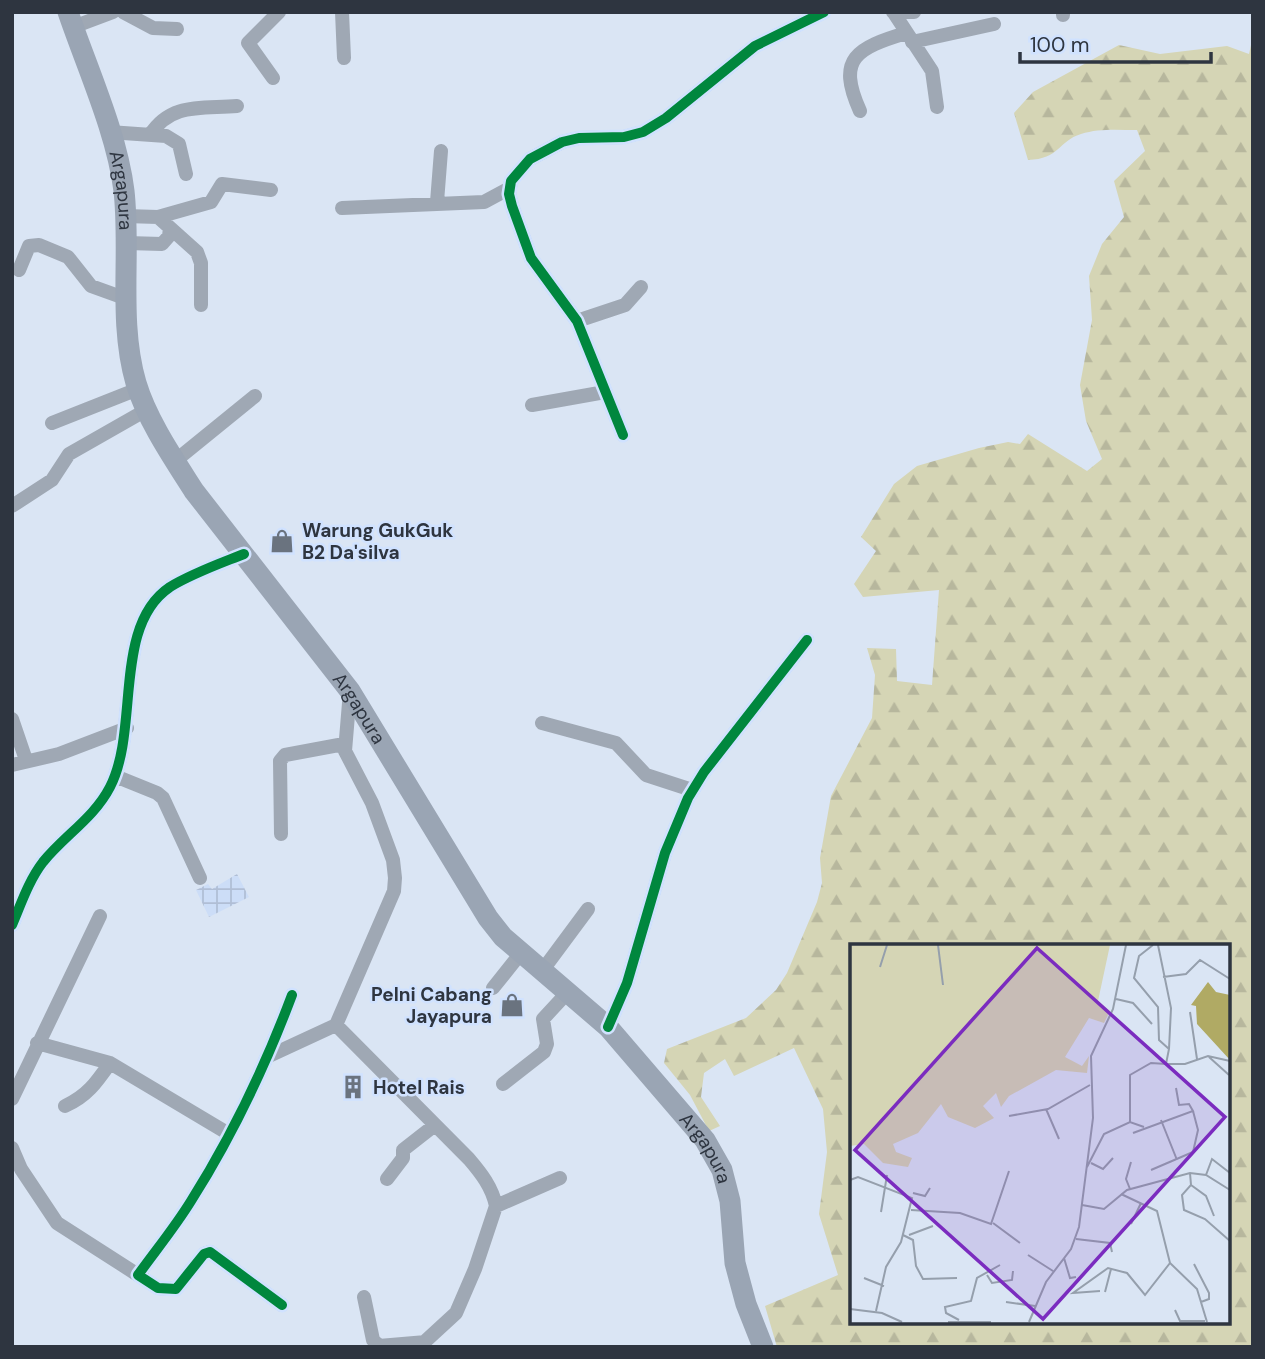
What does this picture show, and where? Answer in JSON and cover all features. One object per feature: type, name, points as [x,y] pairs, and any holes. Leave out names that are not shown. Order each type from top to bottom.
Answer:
[{"type":"highway","name":"Argapura","points":[[70,20],[108,131],[124,190],[130,355],[138,389],[175,461],[350,691],[477,901],[503,937],[608,1027],[674,1100],[705,1140],[722,1170],[730,1201],[735,1263],[746,1304],[763,1347]]},
{"type":"street","points":[[70,20],[113,12]]},
{"type":"street","points":[[123,12],[153,28],[177,29]]},
{"type":"street","points":[[274,78],[248,43],[278,12]]},
{"type":"street","points":[[342,12],[344,58]]},
{"type":"street","points":[[623,435],[577,321],[531,258],[512,206],[510,188],[517,171],[562,142],[643,132],[666,118],[755,46],[824,12]]},
{"type":"street","points":[[893,13],[914,12]]},
{"type":"street","points":[[893,13],[932,71],[937,107]]},
{"type":"street","points":[[860,111],[848,76],[859,54],[876,42],[994,24]]},
{"type":"street","points":[[150,135],[159,121],[172,112],[237,106]]},
{"type":"street","points":[[108,131],[166,136],[180,144],[186,174]]},
{"type":"street","points":[[437,202],[441,151]]},
{"type":"street","points":[[125,216],[158,217],[211,202],[222,184],[271,190]]},
{"type":"street","points":[[342,208],[484,202],[510,188]]},
{"type":"street","points":[[158,217],[197,252],[201,263],[201,305]]},
{"type":"street","points":[[127,243],[162,244],[169,236],[170,228]]},
{"type":"street","points":[[19,270],[29,246],[39,245],[68,257],[91,286],[127,299]]},
{"type":"street","points":[[577,321],[625,305],[641,287]]},
{"type":"street","points":[[52,423],[138,389]]},
{"type":"street","points":[[532,405],[605,392]]},
{"type":"street","points":[[175,461],[255,396]]},
{"type":"street","points":[[12,506],[52,480],[69,454],[148,409]]},
{"type":"street","points":[[12,925],[36,872],[87,821],[121,765],[132,663],[146,614],[168,589],[197,573],[244,554]]},
{"type":"street","points":[[608,1027],[639,949],[665,853],[692,790],[807,640]]},
{"type":"street","points":[[269,1056],[336,1025],[394,891],[393,860],[372,803],[350,764],[344,744],[350,691]]},
{"type":"street","points":[[12,719],[19,762],[59,754],[127,727]]},
{"type":"street","points":[[542,723],[616,743],[646,775],[692,790]]},
{"type":"street","points":[[281,834],[279,761],[285,755],[344,744]]},
{"type":"street","points":[[115,776],[163,798],[200,878]]},
{"type":"street","points":[[542,971],[588,909]]},
{"type":"street","points":[[12,1099],[37,1042],[100,916]]},
{"type":"street","points":[[493,988],[521,953]]},
{"type":"street","points":[[503,1084],[544,1052],[547,1044],[543,1020],[567,993]]},
{"type":"street","points":[[138,1275],[191,1201],[229,1134],[269,1056],[292,995]]},
{"type":"street","points":[[336,1025],[484,1177],[496,1206],[475,1269],[456,1313],[423,1344],[379,1346],[373,1340],[365,1297]]},
{"type":"street","points":[[37,1042],[110,1063],[229,1134]]},
{"type":"street","points":[[65,1106],[83,1098],[93,1089],[110,1063]]},
{"type":"street","points":[[387,1180],[403,1158],[403,1150],[435,1125]]},
{"type":"street","points":[[12,1148],[21,1168],[57,1223],[158,1288],[176,1289],[204,1254],[210,1252],[282,1305]]},
{"type":"street","points":[[496,1206],[560,1178]]},
{"type":"shaded area","points":[[237,874],[249,897],[209,917],[196,890],[208,884],[212,889]]},
{"type":"green space","points":[[1253,36],[1253,1347],[777,1347],[765,1306],[838,1275],[819,1214],[827,1152],[823,1109],[794,1048],[734,1076],[725,1059],[704,1073],[701,1097],[720,1126],[709,1131],[690,1095],[664,1063],[667,1049],[746,1018],[776,990],[787,973],[817,902],[822,883],[820,858],[831,796],[872,718],[875,675],[867,648],[896,649],[897,681],[932,685],[939,590],[863,597],[854,584],[876,551],[861,537],[894,484],[917,466],[979,448],[1008,442],[1020,444],[1028,434],[1087,471],[1102,459],[1086,421],[1080,385],[1092,320],[1089,276],[1102,244],[1124,217],[1114,181],[1145,151],[1137,130],[1102,130],[1073,137],[1053,153],[1028,160],[1014,113],[1033,92],[1119,45],[1160,54],[1227,46],[1249,54]]},
{"type":"cycle path","points":[[623,435],[577,321],[531,258],[512,206],[509,194],[511,181],[530,159],[562,142],[579,138],[624,137],[643,132],[666,118],[755,46],[824,12]]},
{"type":"cycle path","points":[[12,925],[38,869],[96,808],[110,787],[119,763],[124,737],[133,652],[140,627],[152,604],[179,582],[244,554]]},
{"type":"cycle path","points":[[608,1027],[627,983],[665,853],[688,798],[704,772],[807,640]]},
{"type":"cycle path","points":[[282,1305],[210,1252],[204,1254],[176,1289],[158,1288],[138,1275],[185,1211],[220,1152],[259,1075],[292,995]]},
{"type":"place","name":"Warung GukGuk B2 Da'silva","points":[[282,541]]},
{"type":"place","name":"Pelni Cabang Jayapura","points":[[512,1005]]},
{"type":"place","name":"Hotel Rais","points":[[353,1087]]}]
